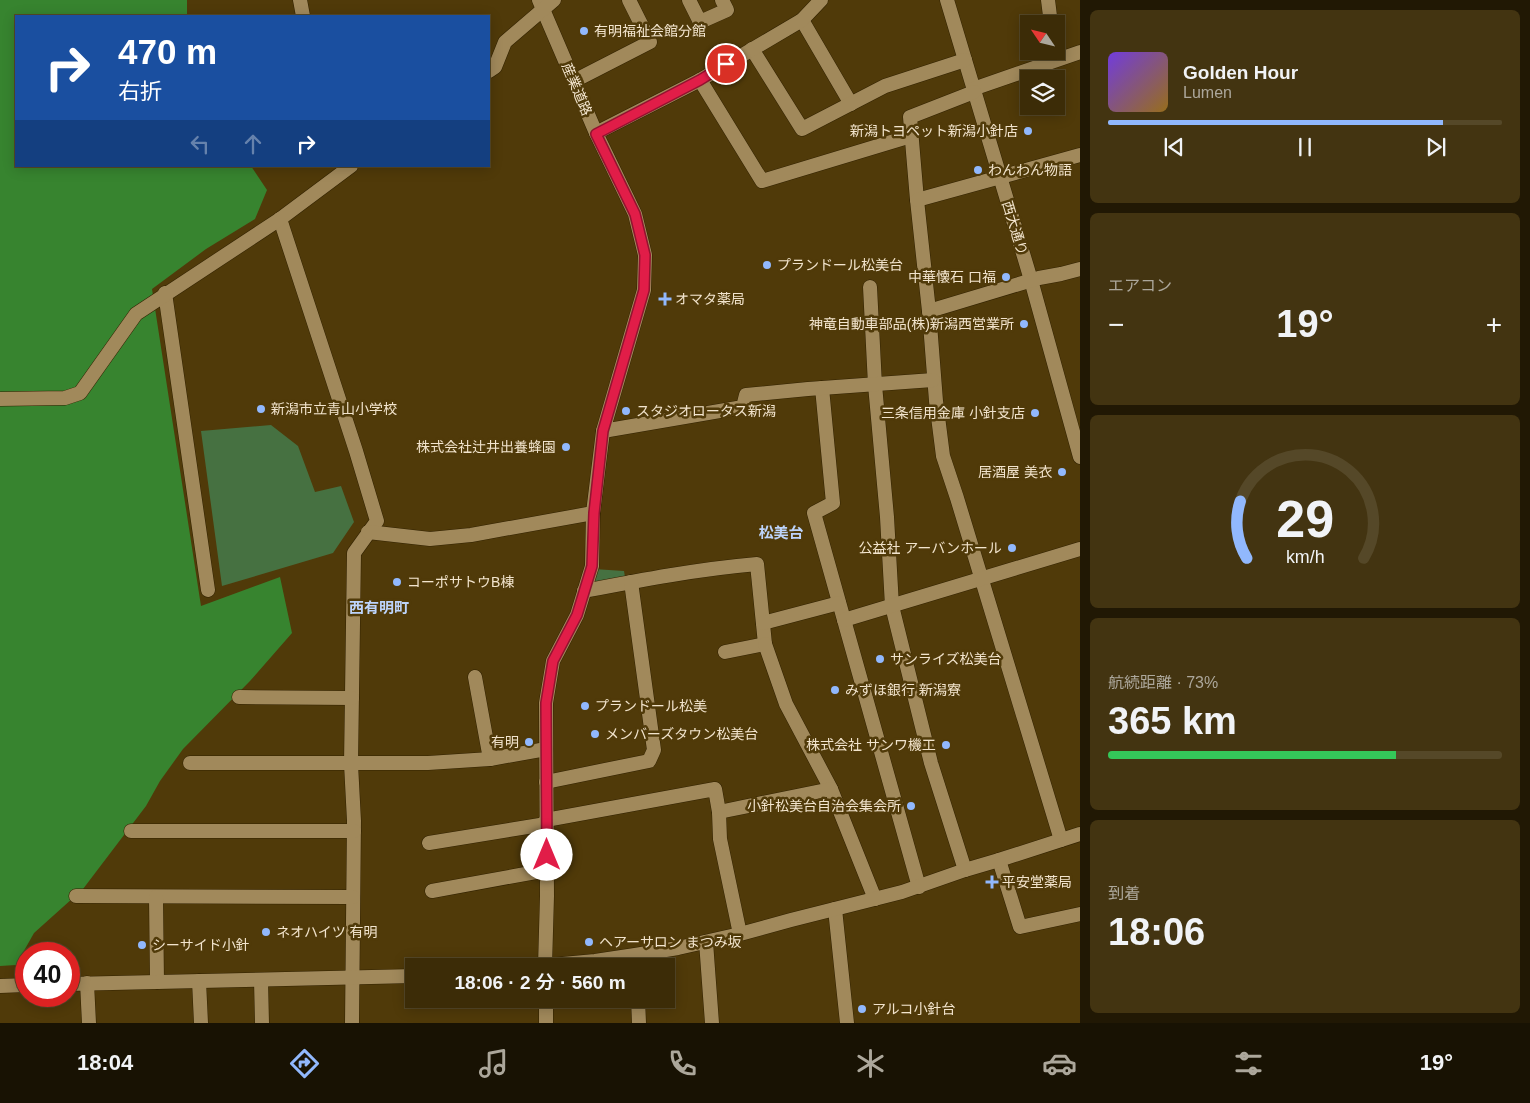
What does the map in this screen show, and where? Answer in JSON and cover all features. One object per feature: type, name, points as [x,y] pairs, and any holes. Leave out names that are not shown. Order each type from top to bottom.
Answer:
[{"type":"street","points":[[300,0],[304,15]]},
{"type":"street","points":[[574,81],[650,42],[629,0]]},
{"type":"street","points":[[689,0],[700,22],[727,10],[722,0]]},
{"type":"street","points":[[596,134],[700,80],[802,20],[821,0]]},
{"type":"street","name":"西大通り","points":[[947,0],[1031,280],[1080,457]]},
{"type":"street","points":[[1048,0],[1050,15]]},
{"type":"street","points":[[490,70],[495,67],[505,42],[546,3]]},
{"type":"street","name":"産業道路","points":[[545,958],[547,870],[546,703],[553,661],[577,615],[592,566],[594,513],[603,431],[644,290],[645,255],[635,214],[596,134],[574,81],[546,3]]},
{"type":"street","points":[[802,20],[851,104]]},
{"type":"street","points":[[752,49],[802,129],[885,86],[965,60]]},
{"type":"street","points":[[1065,54],[1080,52]]},
{"type":"street","points":[[1046,60],[910,117],[934,380],[943,456],[1061,840]]},
{"type":"street","points":[[700,80],[762,181],[911,136]]},
{"type":"street","points":[[917,200],[1080,155]]},
{"type":"street","points":[[0,399],[65,398],[80,393],[136,314],[280,218],[350,167]]},
{"type":"street","points":[[280,218],[377,521],[354,553],[351,764],[354,831],[352,1023]]},
{"type":"street","points":[[929,311],[1031,280],[1080,269]]},
{"type":"street","points":[[870,287],[875,384],[887,517],[892,606],[931,762],[965,870]]},
{"type":"street","points":[[165,293],[208,590]]},
{"type":"street","points":[[603,431],[743,407],[746,395],[934,380]]},
{"type":"street","points":[[822,388],[833,503],[814,514],[919,887]]},
{"type":"street","points":[[368,532],[430,539],[471,535],[594,513]]},
{"type":"street","points":[[844,620],[1080,549]]},
{"type":"street","points":[[584,591],[731,566],[757,564],[765,644],[786,704],[831,789],[875,899]]},
{"type":"street","points":[[546,782],[648,760],[654,750],[631,582]]},
{"type":"street","points":[[763,622],[839,603]]},
{"type":"street","points":[[725,652],[765,644]]},
{"type":"street","points":[[475,677],[490,759]]},
{"type":"street","points":[[239,697],[352,698]]},
{"type":"street","points":[[190,763],[428,763],[490,759],[546,749]]},
{"type":"street","points":[[429,843],[715,789],[719,812],[720,839],[740,934]]},
{"type":"street","points":[[719,812],[831,789]]},
{"type":"street","points":[[131,831],[354,831]]},
{"type":"street","points":[[647,958],[919,887],[965,870],[1080,834]]},
{"type":"street","points":[[999,860],[1020,927],[1080,914]]},
{"type":"street","points":[[432,891],[547,870]]},
{"type":"street","points":[[76,896],[353,897]]},
{"type":"street","points":[[156,897],[157,982]]},
{"type":"street","points":[[835,909],[847,1023]]},
{"type":"street","points":[[706,942],[712,1023]]},
{"type":"street","points":[[80,983],[405,976]]},
{"type":"street","points":[[261,980],[262,1023]]},
{"type":"street","points":[[199,981],[201,1023]]},
{"type":"street","points":[[87,983],[89,1023]]},
{"type":"street","points":[[0,986],[15,985]]},
{"type":"street","points":[[546,1008],[546,1023]]},
{"type":"street","points":[[638,1008],[639,1023]]},
{"type":"green space","points":[[0,0],[187,0],[187,15],[15,15],[15,167],[252,167],[267,190],[255,219],[206,249],[152,289],[201,606],[280,577],[292,633],[250,681],[183,749],[160,781],[146,806],[83,889],[34,933],[29,942],[15,942],[15,965],[0,966]]},
{"type":"green space","points":[[271,425],[298,446],[315,492],[341,486],[354,522],[333,553],[222,586],[201,431]]},
{"type":"green space","points":[[594,569],[624,571],[625,577],[592,584]]},
{"type":"place","name":"有明福祉会館分館","points":[[584,31]]},
{"type":"place","name":"新潟トヨペット新潟小針店","points":[[1028,131]]},
{"type":"place","name":"わんわん物語","points":[[978,170]]},
{"type":"place","name":"プランドール松美台","points":[[767,265]]},
{"type":"place","name":"中華懐石 口福","points":[[1006,277]]},
{"type":"place","name":"オマタ薬局","points":[[665,299]]},
{"type":"place","name":"神竜自動車部品(株)新潟西営業所","points":[[1024,324]]},
{"type":"place","name":"新潟市立青山小学校","points":[[261,409]]},
{"type":"place","name":"スタジオロータス新潟","points":[[626,411]]},
{"type":"place","name":"三条信用金庫 小針支店","points":[[1035,413]]},
{"type":"place","name":"株式会社辻井出養蜂園","points":[[566,447]]},
{"type":"place","name":"居酒屋 美衣","points":[[1062,472]]},
{"type":"place","name":"公益社 アーバンホール","points":[[1012,548]]},
{"type":"place","name":"コーポサトウB棟","points":[[397,582]]},
{"type":"place","name":"サンライズ松美台","points":[[880,659]]},
{"type":"place","name":"みずほ銀行 新潟寮","points":[[835,690]]},
{"type":"place","name":"プランドール松美","points":[[585,706]]},
{"type":"place","name":"メンバーズタウン松美台","points":[[595,734]]},
{"type":"place","name":"有明","points":[[529,742]]},
{"type":"place","name":"株式会社 サンワ機工","points":[[946,745]]},
{"type":"place","name":"小針松美台自治会集会所","points":[[911,806]]},
{"type":"place","name":"平安堂薬局","points":[[992,882]]},
{"type":"place","name":"ネオハイツ 有明","points":[[266,932]]},
{"type":"place","name":"ヘアーサロン まつみ坂","points":[[589,942]]},
{"type":"place","name":"シーサイド小針","points":[[142,945]]},
{"type":"place","name":"アルコ小針台","points":[[862,1009]]},
{"type":"district","name":"松美台","points":[[781,532]]},
{"type":"district","name":"西有明町","points":[[379,607]]},
{"type":"route","points":[[547,855],[546,703],[553,661],[577,615],[592,566],[594,513],[603,431],[644,290],[645,255],[635,214],[596,134],[700,80],[726,64]]}]
